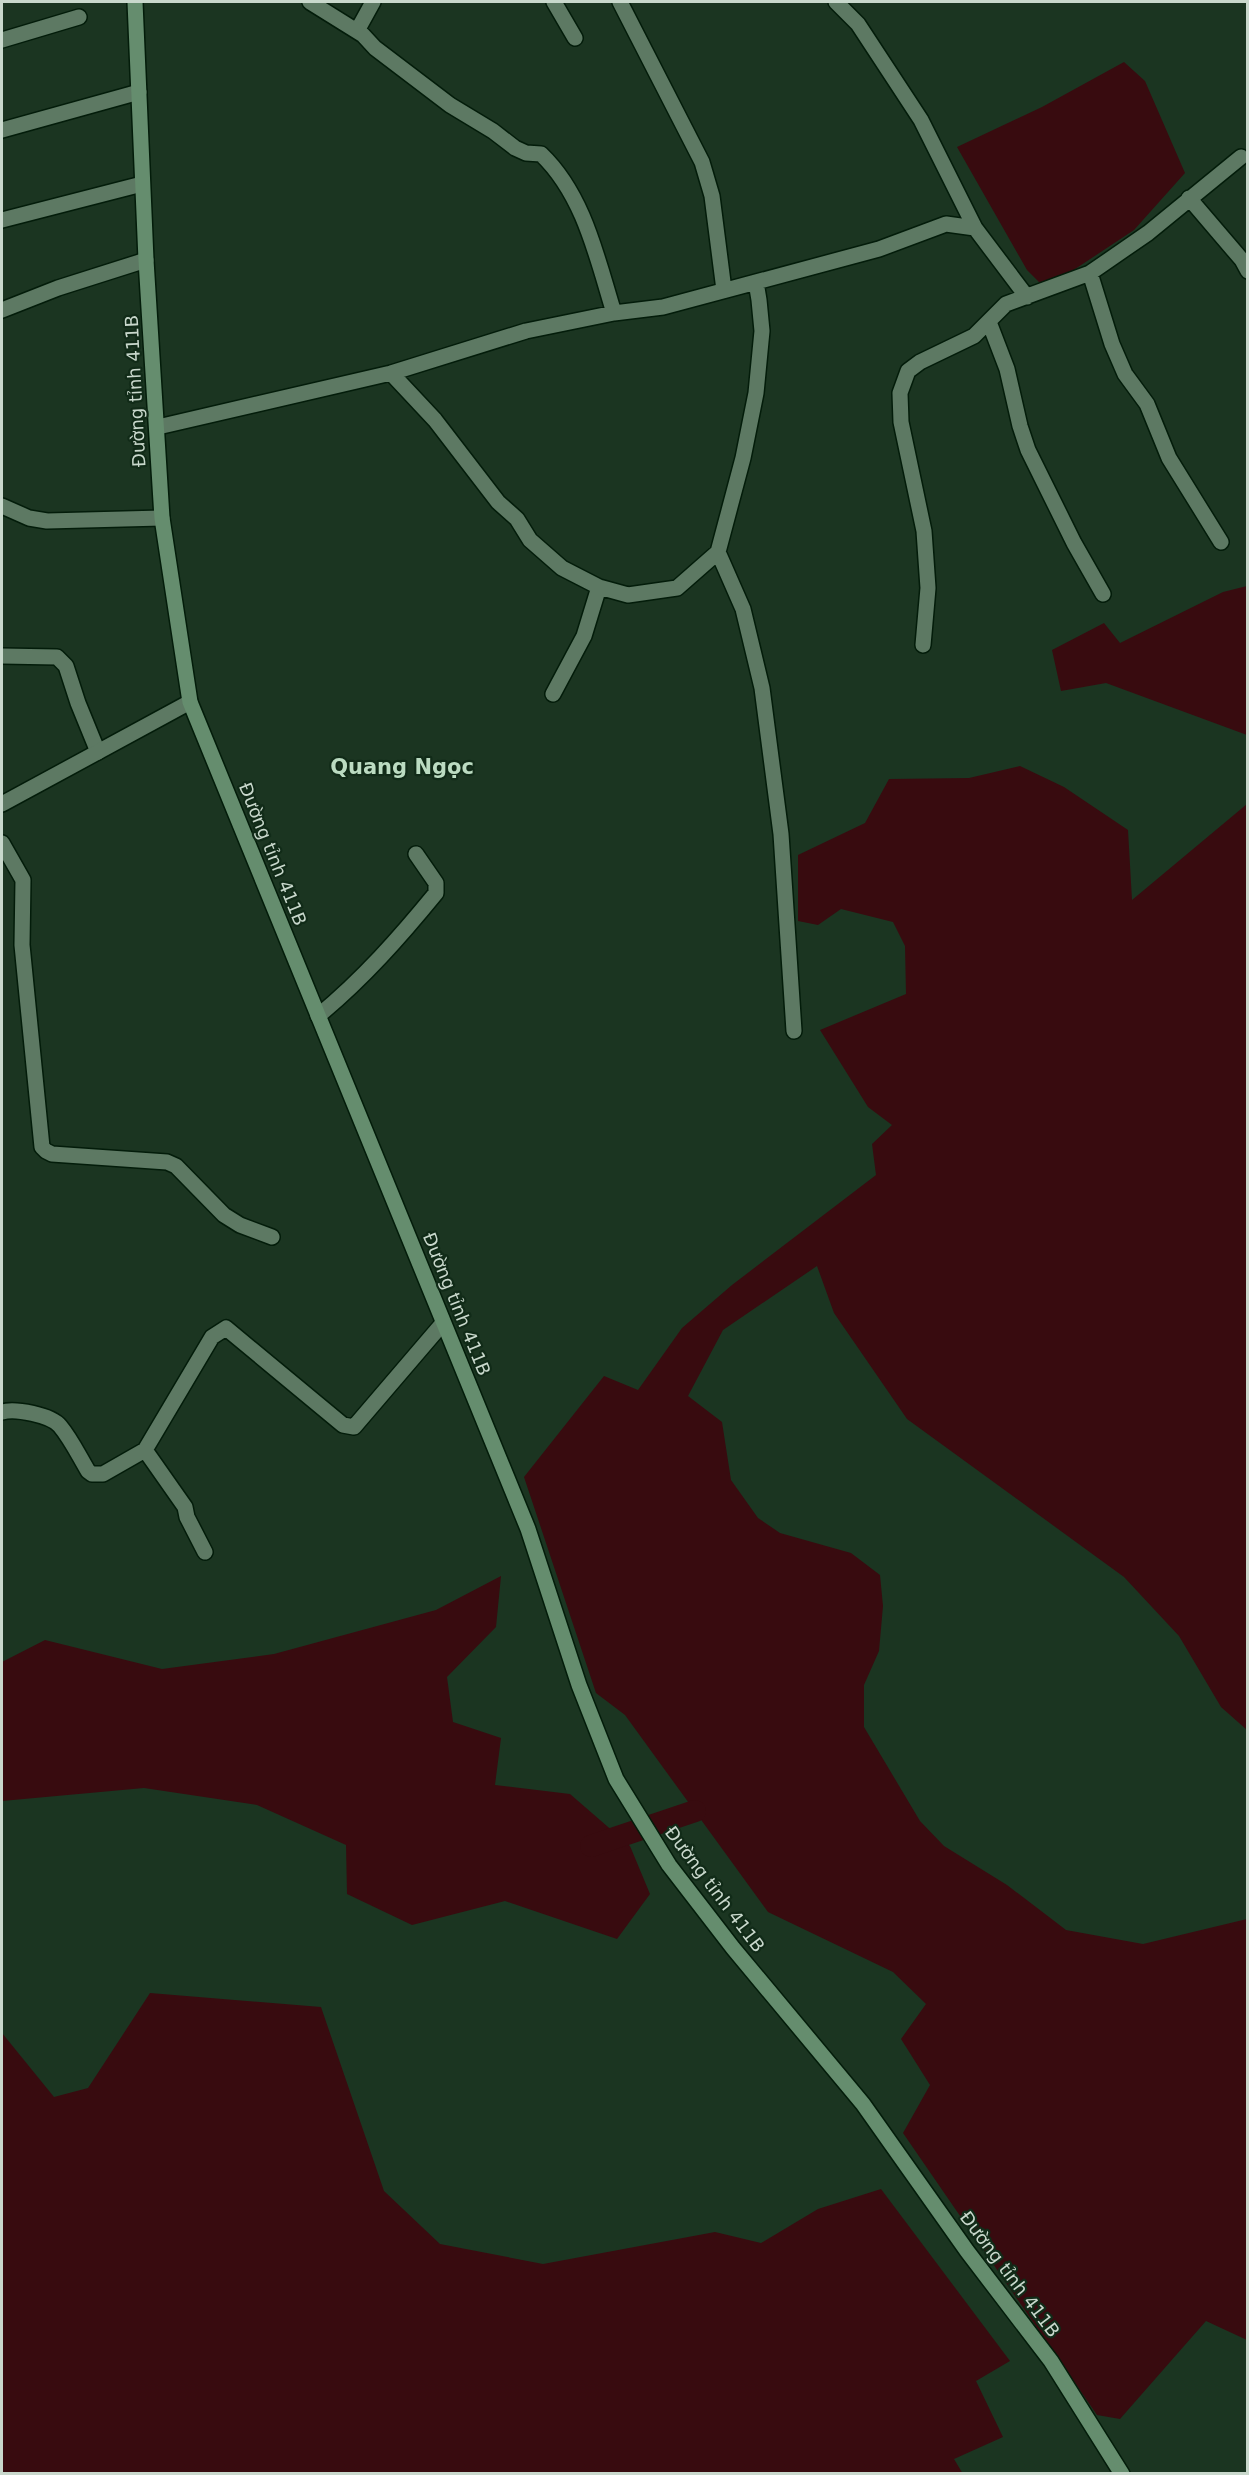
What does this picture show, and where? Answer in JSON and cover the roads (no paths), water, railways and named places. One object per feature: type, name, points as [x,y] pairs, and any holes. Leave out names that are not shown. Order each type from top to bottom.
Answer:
[{"type":"main road","name":"Đường tỉnh 411B","points":[[135,2],[142,184],[162,518],[190,702],[528,1528],[579,1685],[616,1779],[669,1865],[733,1948],[863,2104],[967,2251],[1051,2361],[1122,2474]]},
{"type":"street","points":[[310,2],[357,31],[450,105],[493,131],[515,148],[526,153],[541,154],[552,165],[573,195],[591,238],[614,313]]},
{"type":"street","points":[[357,31],[373,2]]},
{"type":"street","points":[[554,2],[575,38]]},
{"type":"street","points":[[620,2],[702,162],[712,196],[724,290]]},
{"type":"street","points":[[836,2],[858,24],[921,120],[975,228],[1027,297]]},
{"type":"street","points":[[2,40],[79,17]]},
{"type":"street","points":[[2,130],[139,92]]},
{"type":"street","points":[[923,645],[928,588],[924,531],[901,422],[900,393],[908,371],[920,362],[974,336],[1006,304],[1090,273],[1148,233],[1241,157]]},
{"type":"street","points":[[2,220],[142,184]]},
{"type":"street","points":[[1189,198],[1242,260],[1248,271]]},
{"type":"street","points":[[158,427],[391,373],[526,331],[614,313],[663,307],[879,249],[946,224],[975,228]]},
{"type":"street","points":[[2,310],[58,288],[146,260]]},
{"type":"street","points":[[1090,273],[1112,344],[1125,374],[1146,404],[1169,458],[1221,542]]},
{"type":"street","points":[[391,373],[435,420],[498,502],[517,519],[530,540],[562,568],[599,587],[628,595],[677,588],[718,552],[743,458],[756,393],[762,331],[756,282]]},
{"type":"street","points":[[989,322],[1007,369],[1028,450],[1074,543],[1103,594]]},
{"type":"street","points":[[2,506],[29,518],[47,521],[162,518]]},
{"type":"street","points":[[718,552],[743,609],[762,688],[781,834],[794,1031]]},
{"type":"street","points":[[553,694],[584,636],[599,587]]},
{"type":"street","points":[[2,656],[57,657],[62,660],[98,752]]},
{"type":"street","points":[[2,804],[190,702]]},
{"type":"street","points":[[2,843],[24,880],[22,945],[42,1147],[52,1154],[167,1162],[176,1166],[224,1215],[240,1225],[272,1237]]},
{"type":"street","points":[[318,1016],[347,992],[392,948],[436,892],[436,883],[416,854]]},
{"type":"street","points":[[2,1412],[9,1410],[28,1413],[59,1424],[92,1474],[103,1474],[145,1450],[212,1337],[226,1328],[343,1425],[354,1427],[444,1323]]},
{"type":"street","points":[[145,1450],[185,1507],[187,1517],[205,1552]]},
{"type":"waterway","points":[[591,1846],[695,1811]]},
{"type":"district","name":"Quang Ngọc","points":[[402,767]]}]
